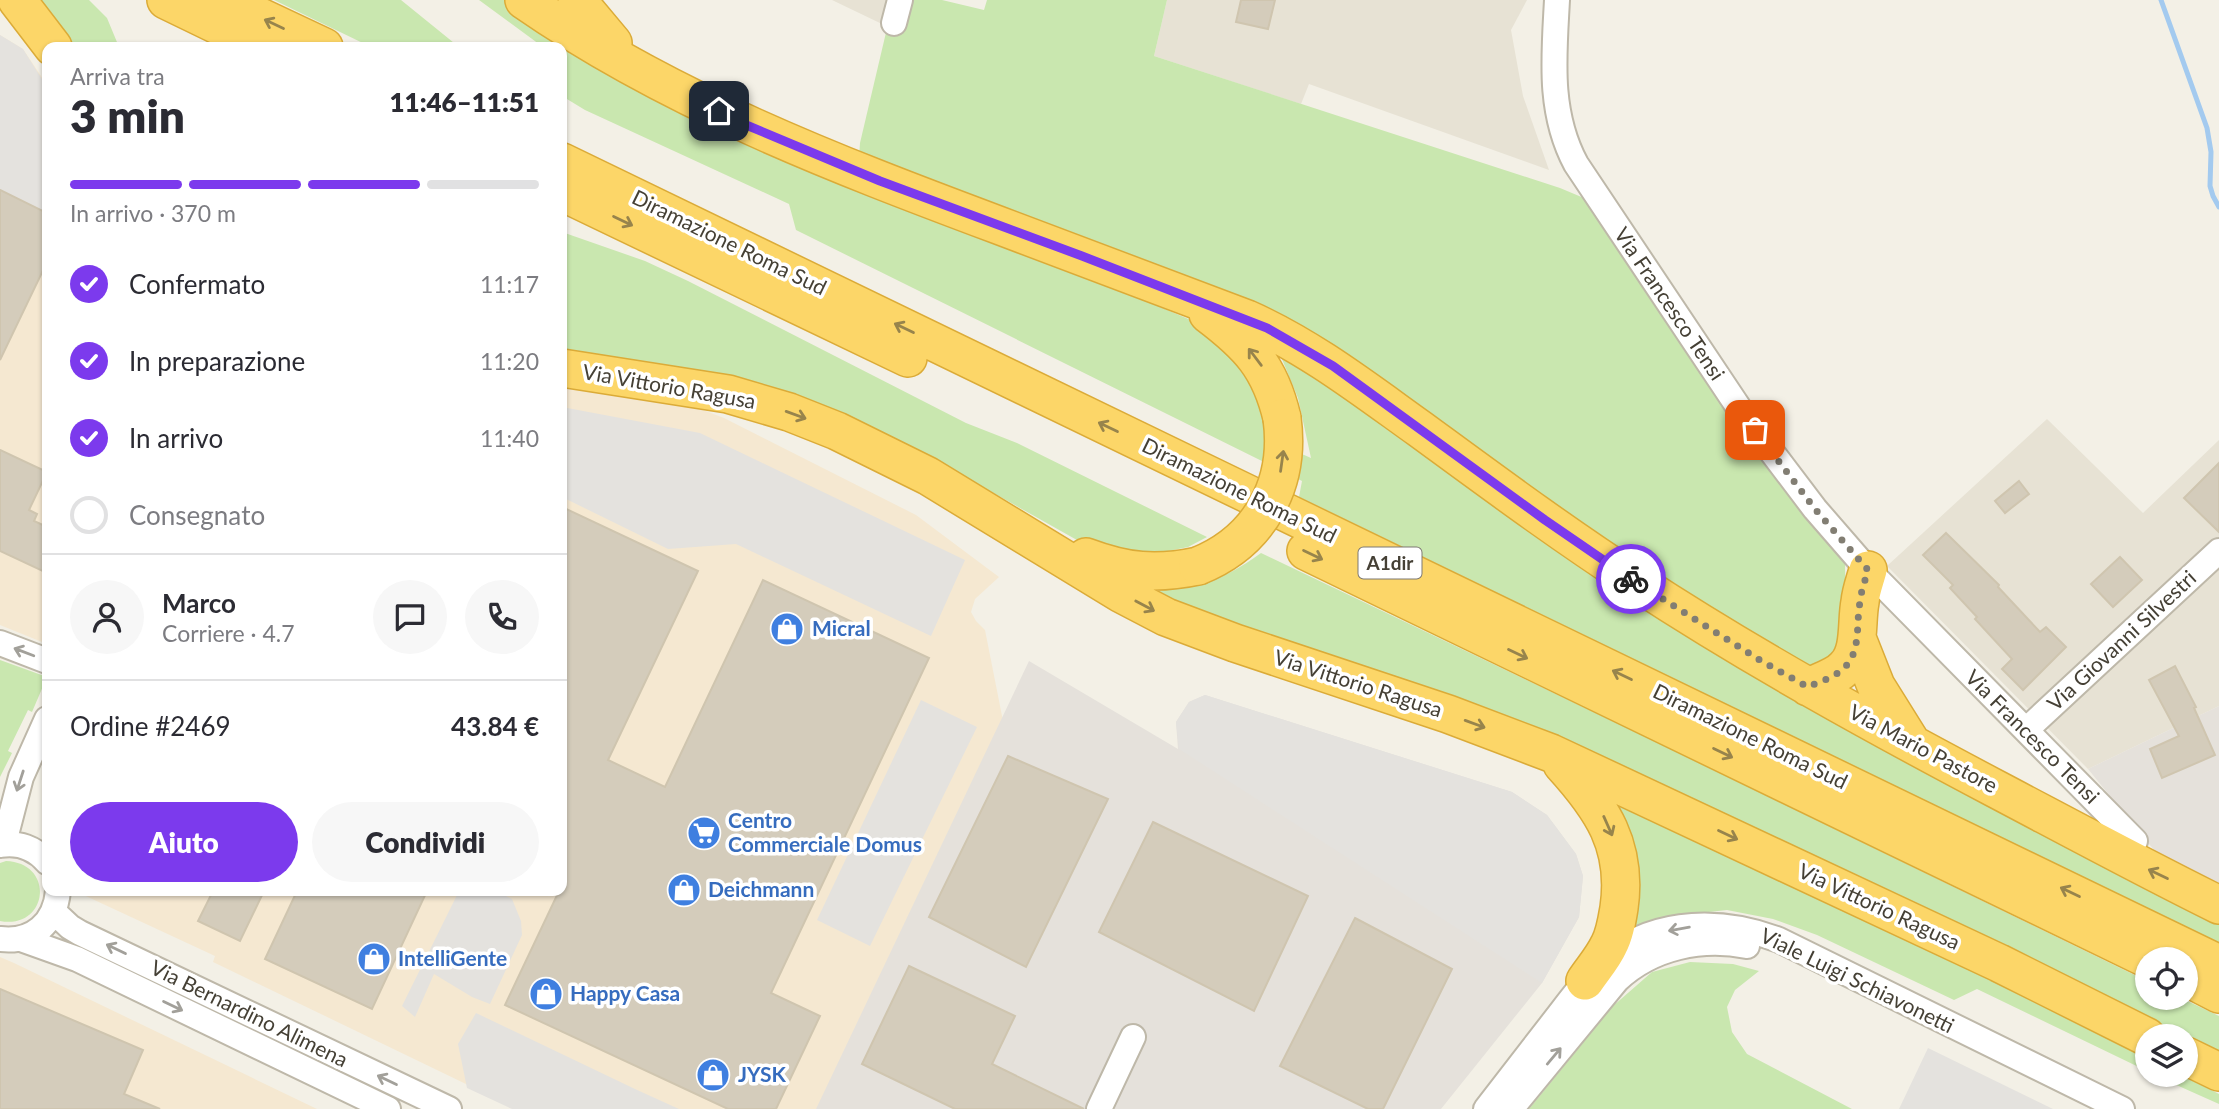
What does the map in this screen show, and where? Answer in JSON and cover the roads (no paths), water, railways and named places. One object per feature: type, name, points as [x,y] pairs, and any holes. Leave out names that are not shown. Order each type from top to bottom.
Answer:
[{"type":"highway","points":[[17,0],[49,42]]},
{"type":"highway","points":[[166,0],[253,42]]},
{"type":"highway","points":[[224,0],[313,42]]},
{"type":"highway","name":"Via Mario Pastore","points":[[524,0],[593,43],[739,122],[880,181],[1247,319],[1306,349],[1545,520],[1763,662],[1915,746],[2219,905]]},
{"type":"highway","points":[[577,0],[614,44],[657,79]]},
{"type":"highway","points":[[0,8],[49,42]]},
{"type":"highway","name":"Diramazione Roma Sud","points":[[567,164],[2219,964]]},
{"type":"highway","name":"Diramazione Roma Sud","points":[[567,194],[2135,953]]},
{"type":"highway","points":[[1013,528],[1102,563],[1128,570],[1159,572],[1198,566],[1215,559],[1239,542],[1257,522],[1271,500],[1283,463],[1284,443],[1282,418],[1271,381],[1254,355],[1239,339],[1207,314],[1148,282]]},
{"type":"highway","name":"Via Vittorio Ragusa","points":[[567,369],[714,391],[789,412],[836,431],[900,461],[1120,593],[1186,625],[1448,714],[1552,753],[1987,957],[2135,1031]]},
{"type":"highway","points":[[1808,687],[1846,667],[1854,653],[1860,602],[1868,570]]},
{"type":"highway","points":[[1857,638],[1876,686],[1889,710],[1915,746]]},
{"type":"highway","points":[[1552,753],[1597,805],[1611,831],[1620,864],[1620,902],[1612,940],[1585,981]]},
{"type":"highway","points":[[2198,983],[2219,993]]},
{"type":"highway","points":[[2198,1062],[2219,1072]]},
{"type":"street","name":"Via Francesco Tensi","points":[[1558,0],[1554,60],[1556,103],[1566,144],[1576,164],[1759,436],[1815,509],[1868,570],[2135,841]]},
{"type":"street","name":"Via Giovanni Silvestri","points":[[2026,730],[2219,551]]},
{"type":"street","points":[[0,643],[42,659]]},
{"type":"street","points":[[0,845],[7,831],[21,777],[42,730]]},
{"type":"street","points":[[0,845],[26,847],[42,856]]},
{"type":"street","points":[[11,939],[36,933],[43,927],[56,901]]},
{"type":"street","name":"Via Bernardino Alimena","points":[[56,901],[80,933],[449,1109]]},
{"type":"street","name":"Viale Luigi Schiavonetti","points":[[1486,1109],[1585,981],[1614,954],[1636,941],[1658,933],[1682,927],[1709,925],[1754,931],[1790,945],[2122,1109]]},
{"type":"street","name":"Via Bernardino Alimena","points":[[11,939],[77,960],[388,1109]]},
{"type":"street","name":"Viale Luigi Schiavonetti","points":[[1511,1109],[1623,975],[1659,953],[1710,943],[1746,946],[1783,958],[2092,1109]]},
{"type":"street","points":[[1099,1109],[1133,1037]]},
{"type":"waterway","points":[[2161,0],[2207,128],[2211,152],[2210,186],[2219,207]]},
{"type":"place","name":"Micral","points":[[787,629]]},
{"type":"place","name":"Centro Commerciale Domus","points":[[704,833]]},
{"type":"place","name":"Deichmann","points":[[684,890]]},
{"type":"place","name":"IntelliGente","points":[[374,959]]},
{"type":"place","name":"Happy Casa","points":[[546,994]]},
{"type":"place","name":"JYSK","points":[[713,1075]]}]
